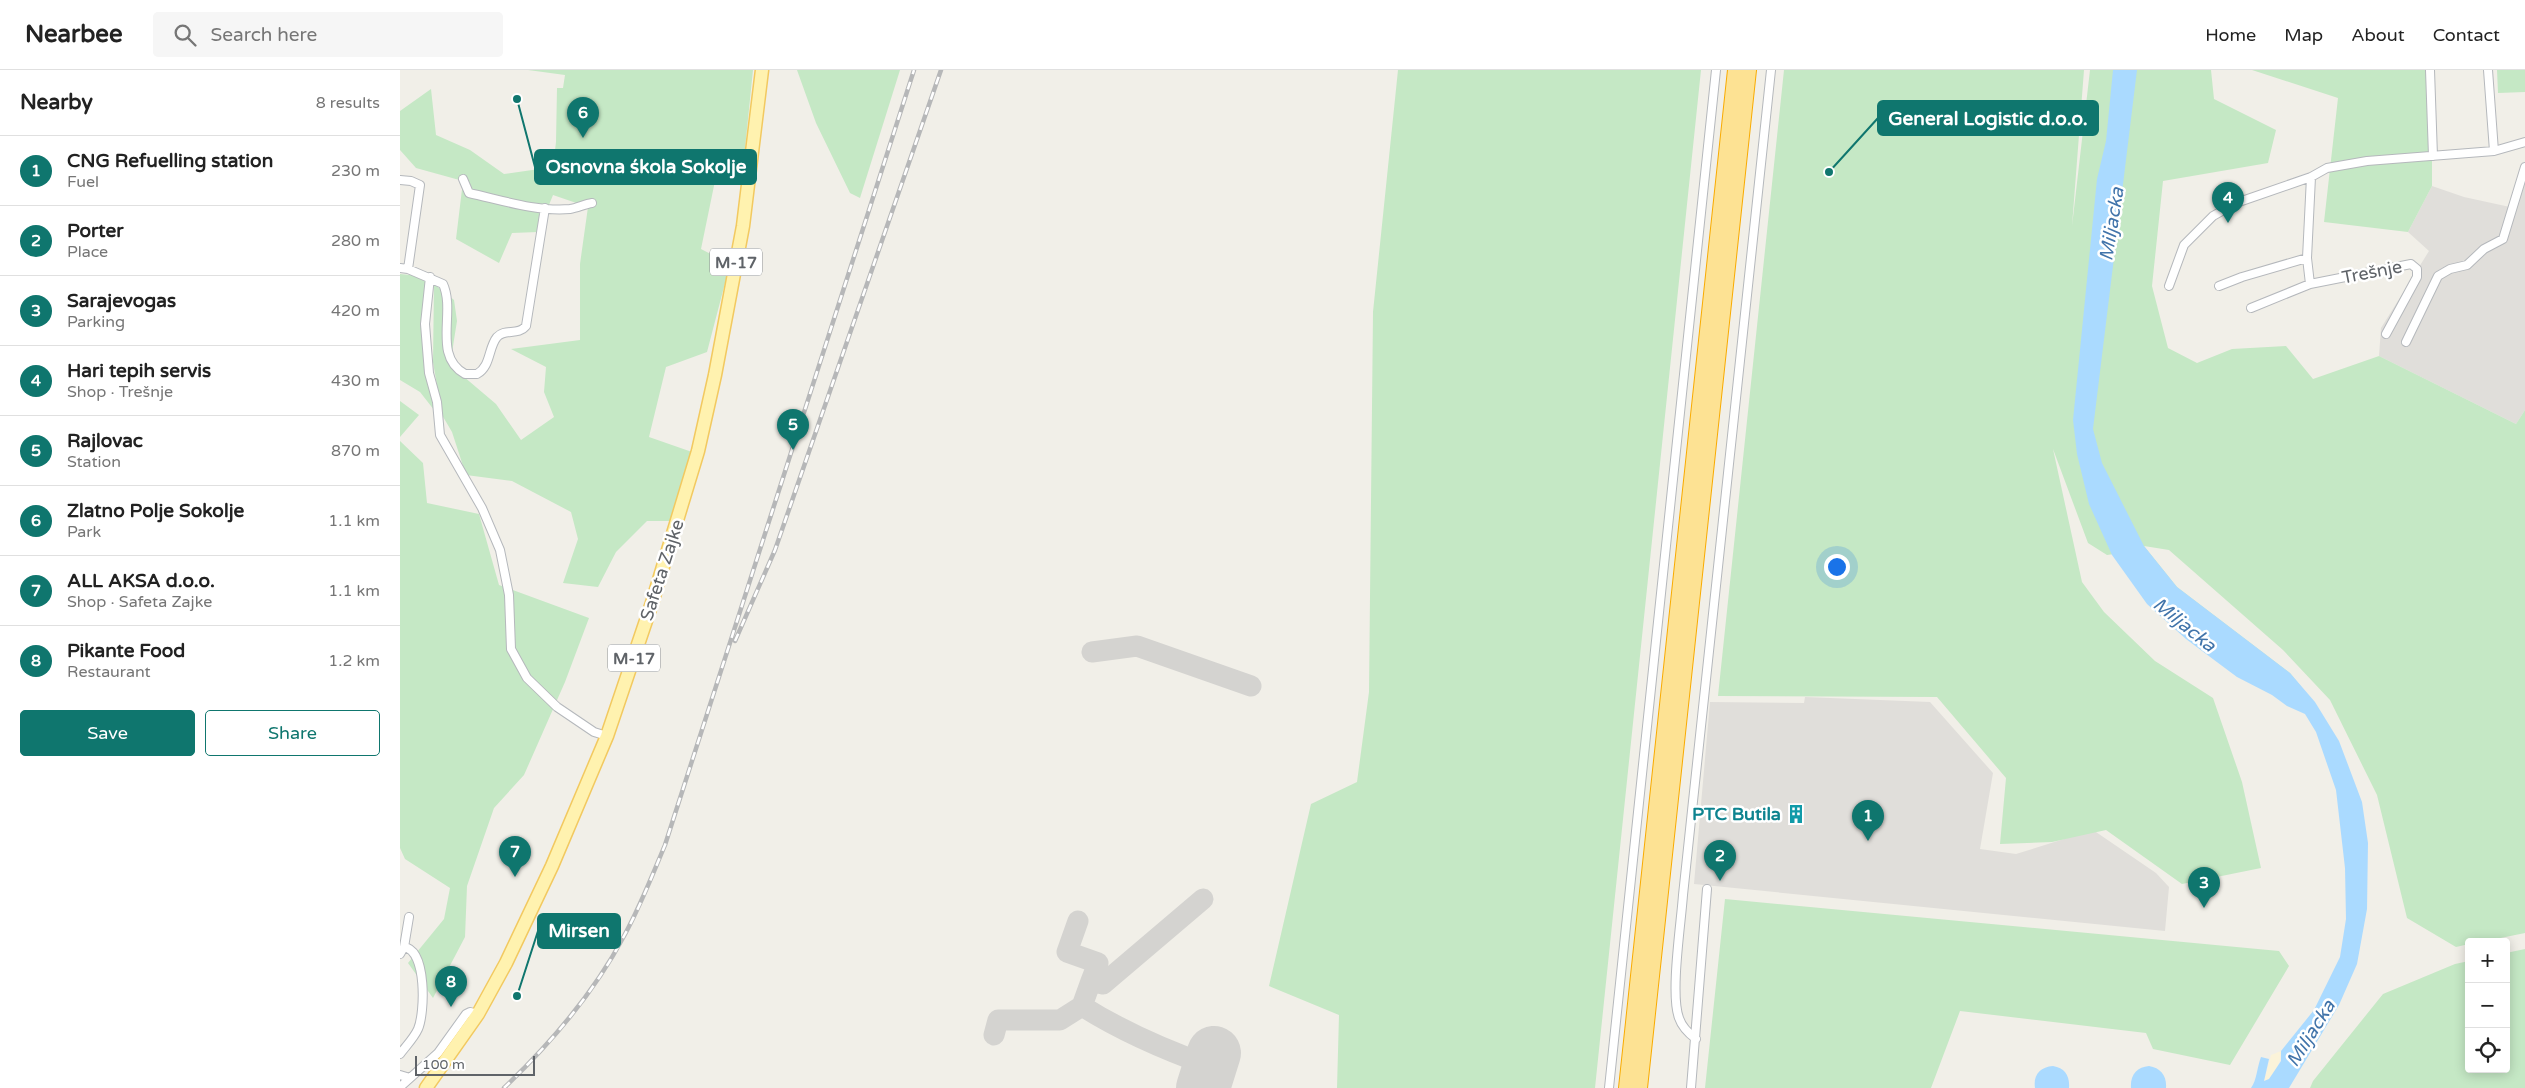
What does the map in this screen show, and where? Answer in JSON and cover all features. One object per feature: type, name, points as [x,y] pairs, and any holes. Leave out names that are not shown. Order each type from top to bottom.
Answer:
[{"type":"highway","points":[[1626,1088],[1735,70]]},
{"type":"highway","points":[[1640,1088],[1750,70]]},
{"type":"main road","name":"Safeta Zajke","points":[[426,1088],[478,1014],[506,963],[548,875],[607,736],[655,594],[698,451],[743,226],[762,70]]},
{"type":"street","points":[[1609,1088],[1716,70]]},
{"type":"street","points":[[1696,1039],[1684,1028],[1679,1018],[1675,996],[1684,885],[1771,70]]},
{"type":"street","points":[[2430,70],[2433,156]]},
{"type":"street","points":[[2488,70],[2494,151]]},
{"type":"street","points":[[2168,286],[2184,245],[2214,216],[2236,204],[2311,177],[2328,168],[2367,161],[2494,151],[2525,142]]},
{"type":"street","points":[[2406,342],[2438,276],[2450,269],[2467,265],[2484,249],[2502,239],[2506,233],[2525,167]]},
{"type":"street","points":[[2251,308],[2310,284],[2307,258],[2311,177]]},
{"type":"street","points":[[463,179],[469,193],[545,208],[570,208],[592,202]]},
{"type":"street","points":[[400,180],[411,181],[420,185],[404,268],[430,277],[443,284],[446,290],[448,319],[446,336],[451,362],[465,374],[477,374],[486,366],[498,336],[502,332],[519,331],[526,326],[545,208]]},
{"type":"street","points":[[2219,286],[2242,277],[2307,258]]},
{"type":"street","name":"Trešnje","points":[[2310,284],[2411,264],[2418,273],[2417,277],[2386,334]]},
{"type":"street","points":[[430,277],[425,324],[429,373],[437,402],[440,434],[482,508],[500,550],[509,595],[511,649],[527,678],[557,707],[594,732],[607,736]]},
{"type":"street","points":[[1691,1088],[1707,889]]},
{"type":"street","points":[[400,1054],[418,1029],[423,975],[412,951],[402,951],[409,917]]},
{"type":"street","points":[[400,1087],[438,1053],[466,1014],[478,1014]]},
{"type":"street","points":[[400,1075],[410,1078]]},
{"type":"shaded area","points":[[2525,167],[2525,410],[2516,424],[2379,356],[2381,328],[2429,251],[2408,232],[2432,186],[2464,197],[2510,207]]},
{"type":"shaded area","points":[[1805,697],[1930,702],[1993,773],[1980,849],[2016,854],[2093,830],[2156,873],[2169,887],[2165,931],[1694,884],[1710,702],[1804,703]]},
{"type":"green space","points":[[528,70],[753,70],[743,168],[716,176],[701,249],[730,264],[707,352],[666,367],[649,437],[692,452],[672,521],[647,521],[616,552],[598,587],[563,583],[578,539],[571,512],[512,481],[466,475],[452,432],[442,415],[433,362],[434,284],[454,300],[457,321],[450,365],[496,404],[521,440],[554,417],[544,392],[546,367],[511,349],[580,340],[580,264],[588,207],[553,195],[538,232],[512,233],[499,263],[456,239],[463,181],[416,168],[400,150],[400,111],[431,89],[436,135],[470,150],[504,174],[553,167],[556,142],[557,88],[563,88],[565,75]]},
{"type":"green space","points":[[797,70],[900,70],[860,198],[850,193],[816,123]]},
{"type":"green space","points":[[1398,70],[1701,70],[1595,1088],[1337,1088],[1339,1015],[1269,986],[1311,804],[1357,782],[1369,692],[1373,312]]},
{"type":"green space","points":[[1784,70],[2084,70],[2072,226],[2090,70],[2211,70],[2214,99],[2276,130],[2268,163],[2163,181],[2152,286],[2168,348],[2197,363],[2232,349],[2286,346],[2313,379],[2379,356],[2516,424],[2525,410],[2525,933],[2501,938],[2465,938],[2465,945],[2456,947],[2407,918],[2377,795],[2330,700],[2283,650],[2169,550],[2144,546],[2177,587],[2290,673],[2303,689],[2129,552],[2107,555],[2088,543],[2053,449],[2082,582],[2104,612],[2155,661],[2213,698],[2242,782],[2261,868],[2182,884],[2106,830],[2052,842],[2000,844],[2006,778],[1937,697],[1718,696]]},
{"type":"green space","points":[[2252,70],[2426,70],[2432,186],[2408,232],[2324,222],[2338,98]]},
{"type":"green space","points":[[2497,70],[2525,70],[2525,92],[2498,93]]},
{"type":"green space","points":[[400,274],[430,277],[425,324],[438,415],[420,392],[400,380]]},
{"type":"green space","points":[[400,401],[419,415],[400,437]]},
{"type":"green space","points":[[400,441],[423,463],[427,503],[479,514],[499,585],[589,618],[565,682],[524,775],[494,808],[467,886],[465,937],[433,998],[408,963],[444,919],[450,888],[405,859],[400,848]]},
{"type":"green space","points":[[1725,899],[2279,951],[2289,966],[2230,1065],[2153,1049],[2146,1033],[1960,1011],[1931,1088],[1705,1088]]},
{"type":"green space","points":[[2525,949],[2525,1088],[2310,1088],[2313,1081],[2383,994],[2455,964],[2465,962],[2465,1073],[2510,1073],[2510,952]]},
{"type":"sand","points":[[2281,1051],[2276,1069],[2264,1082],[2271,1055]]},
{"type":"water","name":"Miljacka","points":[[2113,70],[2137,70],[2093,429],[2102,463],[2144,546],[2177,587],[2290,673],[2315,702],[2339,741],[2362,802],[2368,843],[2367,909],[2357,964],[2339,1005],[2289,1088],[2251,1088],[2255,1081],[2261,1057],[2269,1059],[2264,1081],[2269,1079],[2281,1061],[2281,1051],[2314,1010],[2340,957],[2346,919],[2345,868],[2336,790],[2316,732],[2305,714],[2287,706],[2272,695],[2237,677],[2186,639],[2147,604],[2112,555],[2089,504],[2077,454],[2073,420],[2097,179],[2106,141]]},
{"type":"water","points":[[2053,1066],[2066,1073],[2069,1080],[2069,1088],[2035,1088],[2035,1079],[2038,1073],[2044,1068]]},
{"type":"water","points":[[2149,1066],[2162,1073],[2166,1088],[2131,1088],[2135,1073],[2141,1068]]},
{"type":"taxiway","points":[[1092,652],[1137,646],[1251,686]]},
{"type":"taxiway","points":[[1203,899],[1103,984],[1091,981],[1082,1006],[1144,1040],[1210,1066]]},
{"type":"taxiway","points":[[1078,921],[1067,952],[1098,963],[1091,981]]},
{"type":"taxiway","points":[[994,1035],[998,1020],[1060,1020],[1082,1006]]},
{"type":"taxiway","points":[[1203,1086],[1209,1088]]},
{"type":"runway","points":[[1203,1088],[1214,1053]]},
{"type":"railway","points":[[504,1088],[555,1035],[599,977],[630,925],[665,845],[914,70]]},
{"type":"railway","points":[[735,641],[775,550],[941,70]]},
{"type":"place","name":"Osnovna śkola Sokolje","points":[[517,99]]},
{"type":"place","name":"Zlatno Polje Sokolje","points":[[583,138]]},
{"type":"place","name":"General Logistic d.o.o.","points":[[1829,172]]},
{"type":"place","name":"Hari tepih servis","points":[[2228,223]]},
{"type":"place","name":"Rajlovac","points":[[793,450]]},
{"type":"place","name":"PTC Butila","points":[[1796,814]]},
{"type":"place","name":"CNG Refuelling station","points":[[1868,841]]},
{"type":"place","name":"ALL AKSA d.o.o.","points":[[515,877]]},
{"type":"place","name":"Porter","points":[[1720,881]]},
{"type":"place","name":"Sarajevogas","points":[[2204,908]]},
{"type":"place","name":"Mirsen","points":[[517,996]]},
{"type":"place","name":"Pikante Food","points":[[451,1007]]}]
